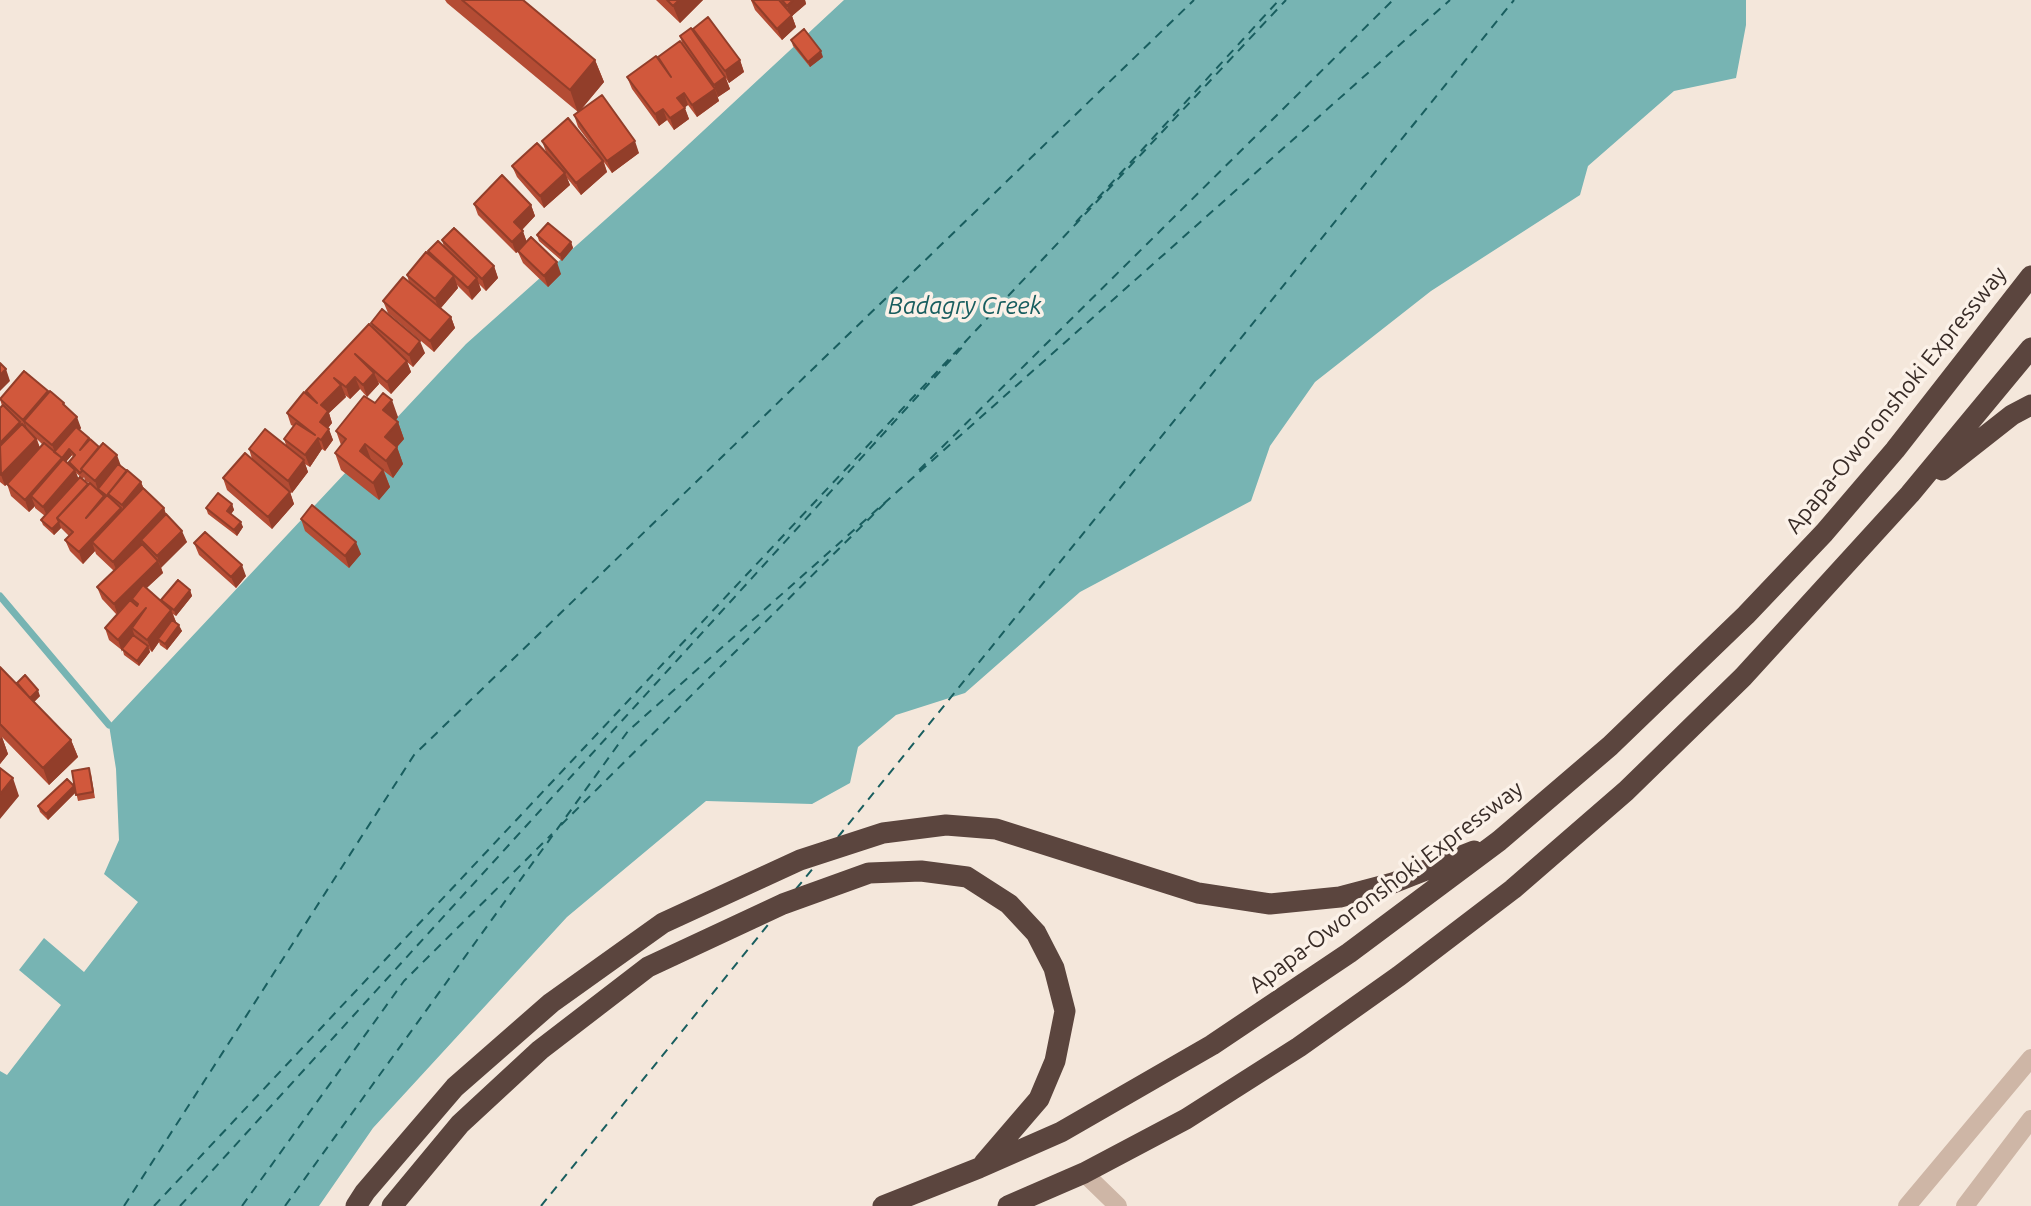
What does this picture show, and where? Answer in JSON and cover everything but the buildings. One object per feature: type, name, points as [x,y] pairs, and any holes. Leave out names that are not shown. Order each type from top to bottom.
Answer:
[{"type":"highway","name":"Apapa-Oworonshoki Expressway","points":[[883,1206],[1061,1132],[1212,1045],[1349,953],[1499,841],[1610,746],[1746,615],[1824,533],[1895,450],[2031,276]]},
{"type":"highway","points":[[1008,1206],[1084,1173],[1186,1119],[1299,1047],[1399,976],[1513,889],[1626,791],[1742,677],[1910,494],[2031,348]]},
{"type":"highway","points":[[1910,494],[2012,415],[2031,405]]},
{"type":"highway","points":[[356,1206],[365,1192],[456,1087],[551,1003],[651,931],[800,860],[883,833],[946,825],[996,829],[1198,893],[1270,904],[1340,897],[1393,883],[1499,841]]},
{"type":"highway","points":[[392,1206],[460,1124],[540,1050],[648,967],[783,904],[869,873],[922,871],[967,877],[1009,904],[1036,933],[1054,968],[1065,1011],[1055,1061],[1039,1099],[979,1168]]},
{"type":"street","points":[[1907,1206],[2031,1058]]},
{"type":"street","points":[[1965,1206],[2031,1119]]},
{"type":"street","points":[[1084,1173],[1118,1206]]},
{"type":"water","name":"Badagry Creek","points":[[844,0],[1746,0],[1746,25],[1736,78],[1674,91],[1588,166],[1580,195],[1431,291],[1315,382],[1270,446],[1251,501],[1080,592],[965,693],[896,715],[858,747],[850,783],[812,804],[706,801],[567,917],[373,1128],[319,1206],[0,1206],[0,1071],[7,1075],[61,1005],[19,970],[44,938],[84,972],[138,902],[104,874],[119,840],[116,769],[109,725],[466,344],[661,170]]},
{"type":"waterway","points":[[0,596],[109,725]]},
{"type":"ferry route","points":[[124,1206],[414,755],[1194,0]]},
{"type":"ferry route","points":[[1076,222],[1279,0]]},
{"type":"ferry route","points":[[154,1206],[1286,0]]},
{"type":"ferry route","points":[[919,470],[1393,0]]},
{"type":"ferry route","points":[[285,1206],[628,731],[1450,0]]},
{"type":"ferry route","points":[[838,837],[1514,0]]},
{"type":"ferry route","points":[[180,1206],[966,343]]},
{"type":"ferry route","points":[[561,825],[887,501]]},
{"type":"ferry route","points":[[242,1206],[404,981],[552,834]]},
{"type":"ferry route","points":[[796,889],[815,866]]},
{"type":"ferry route","points":[[541,1206],[771,921]]}]
